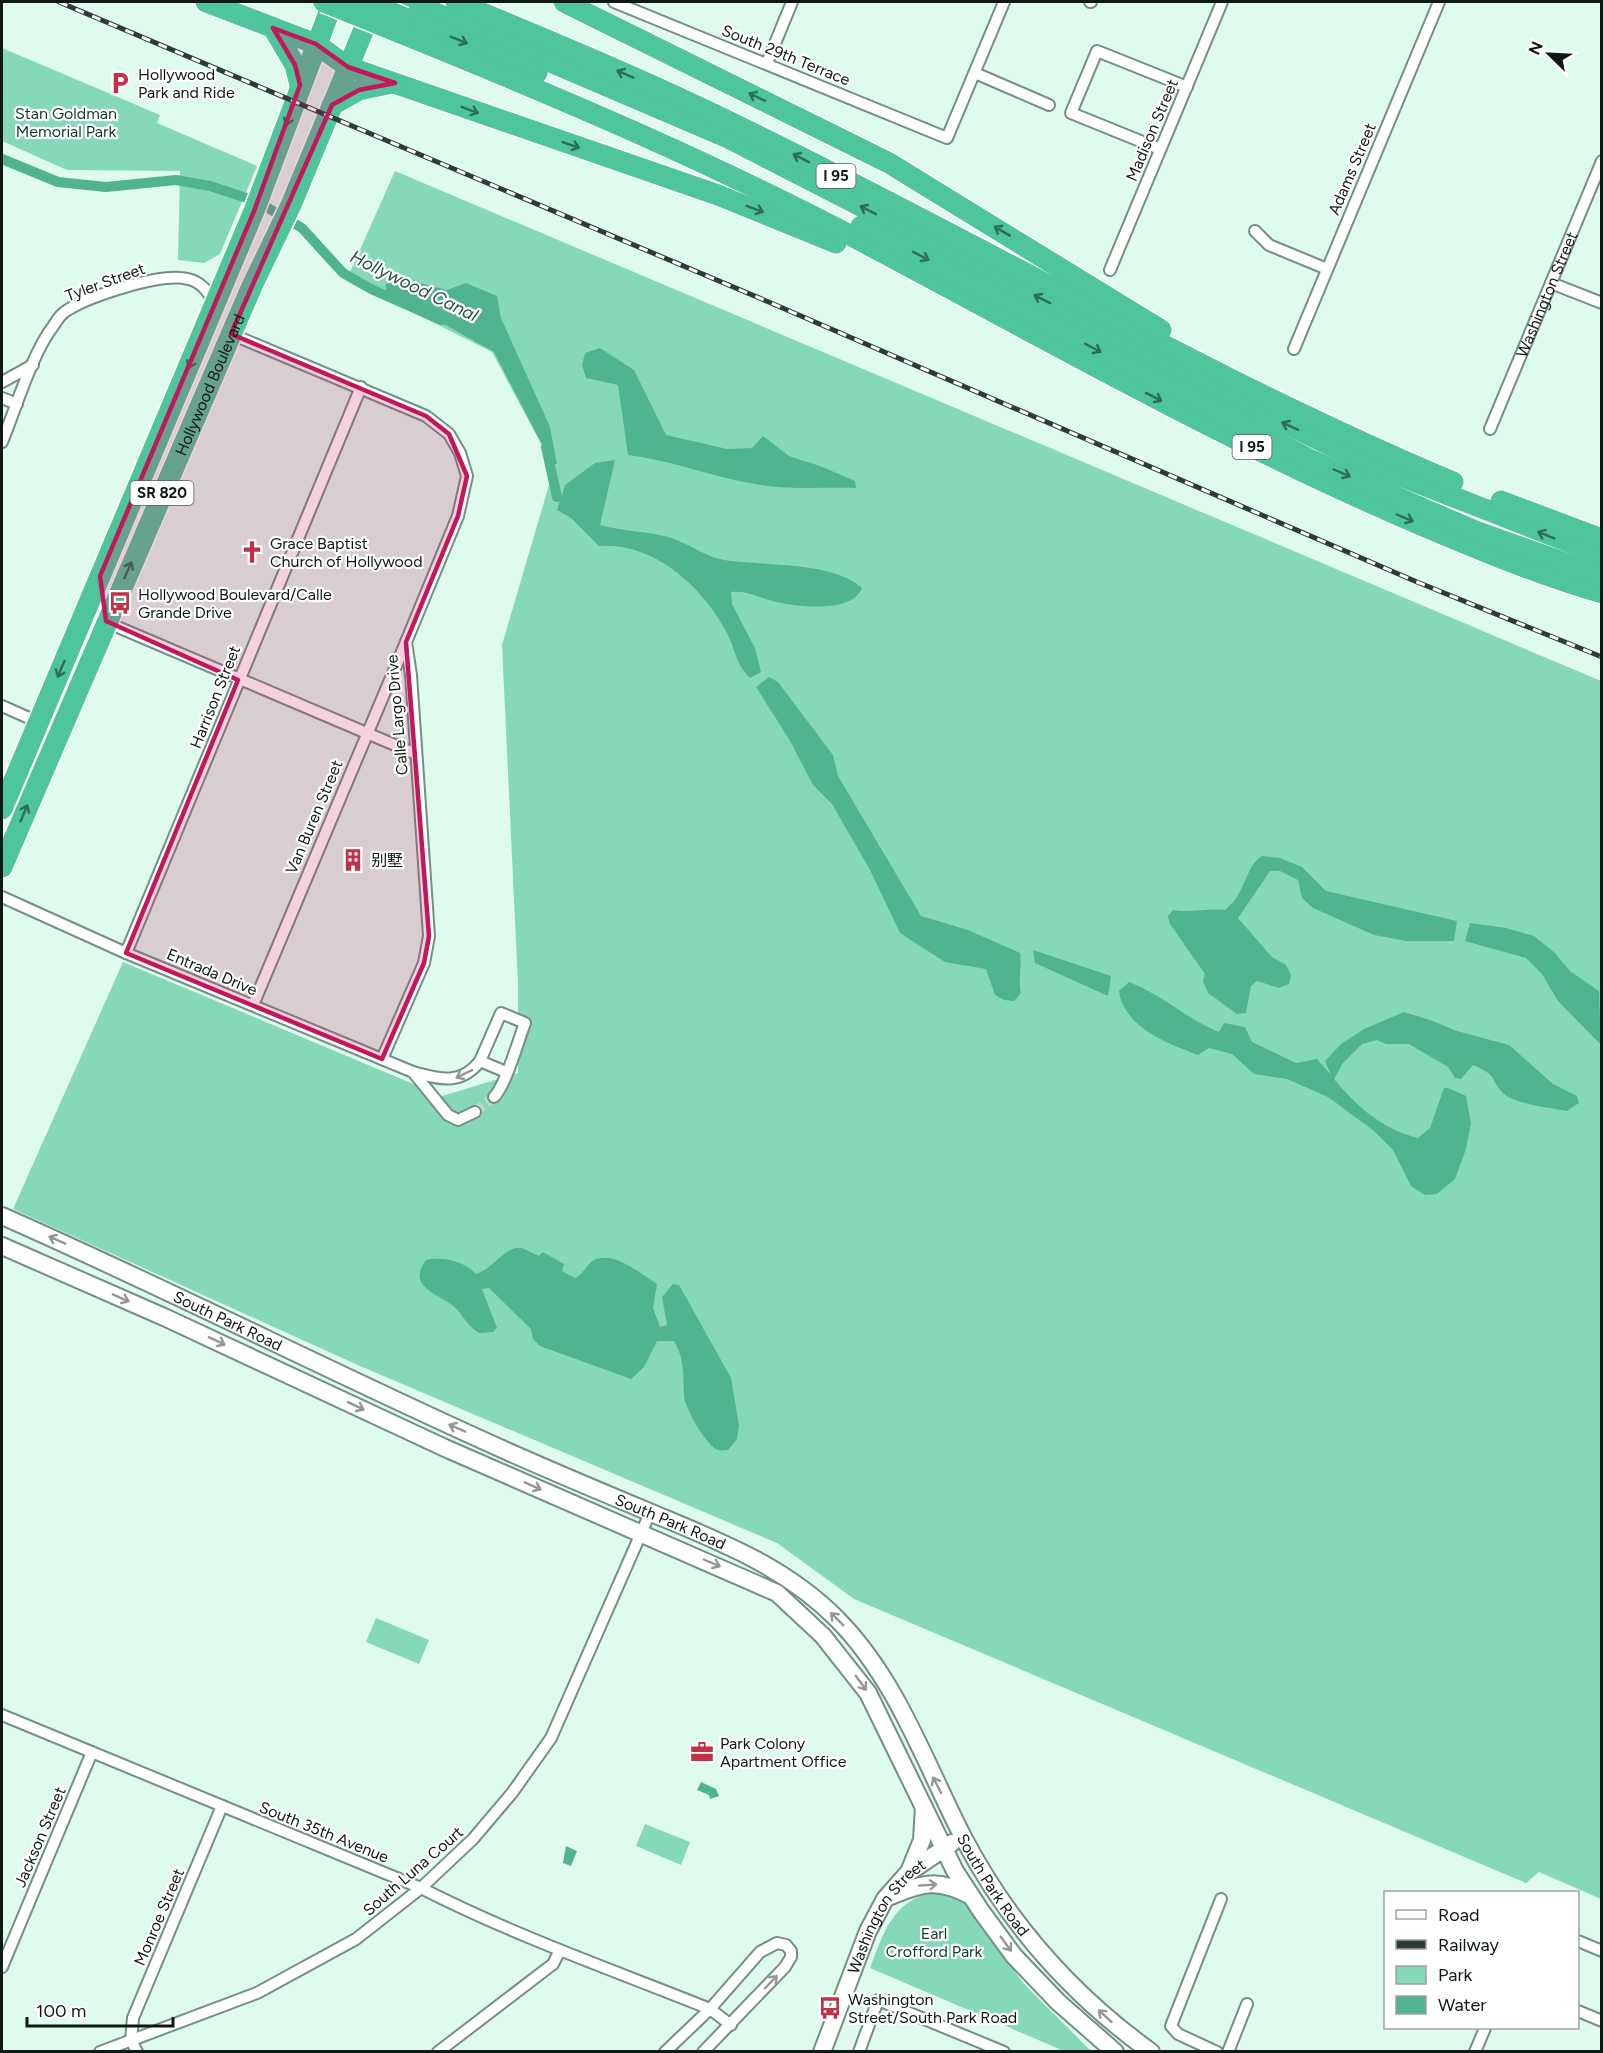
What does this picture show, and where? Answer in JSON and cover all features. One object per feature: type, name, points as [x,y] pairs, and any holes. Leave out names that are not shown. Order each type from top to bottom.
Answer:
[{"type":"highway","points":[[206,2],[316,44],[348,68],[718,195],[934,282]]},
{"type":"highway","name":"I 95","points":[[324,2],[406,14],[560,97],[716,167],[1080,359],[1353,496],[1471,546],[1602,594]]},
{"type":"highway","name":"Hollywood Boulevard","points":[[2,867],[244,305],[270,209],[273,163],[300,85],[333,2]]},
{"type":"highway","points":[[366,2],[406,14],[726,137],[1274,418],[1368,463],[1602,555]]},
{"type":"highway","name":"Hollywood Boulevard","points":[[2,809],[215,306],[332,105],[376,2]]},
{"type":"highway","name":"I 95","points":[[456,2],[735,124],[1208,368],[1370,447],[1487,496],[1602,539]]},
{"type":"highway","points":[[564,2],[889,163],[1155,325],[1208,368]]},
{"type":"highway","points":[[406,14],[736,161],[1311,460],[1475,531],[1602,576]]},
{"type":"highway","points":[[273,28],[295,65],[300,85]]},
{"type":"highway","points":[[332,105],[359,90],[395,83]]},
{"type":"highway","points":[[100,576],[100,607],[106,621]]},
{"type":"highway","points":[[1580,587],[1602,598]]},
{"type":"highway","points":[[72,701],[83,656],[80,644],[75,637]]},
{"type":"street","name":"South 29th Terrace","points":[[614,2],[947,138],[975,73]]},
{"type":"street","points":[[767,63],[792,2]]},
{"type":"street","points":[[1004,2],[975,73],[1049,105]]},
{"type":"street","name":"Madison Street","points":[[1110,270],[1222,2]]},
{"type":"street","name":"Adams Street","points":[[1294,349],[1438,2]]},
{"type":"street","points":[[1160,149],[1071,113],[1097,51],[1187,87]]},
{"type":"street","name":"Washington Street","points":[[1490,429],[1602,161]]},
{"type":"street","points":[[1255,231],[1269,245],[1327,269]]},
{"type":"street","name":"Tyler Street","points":[[2,442],[33,365],[52,327],[65,312],[145,281],[185,278],[206,290],[215,306]]},
{"type":"street","points":[[1551,284],[1602,303]]},
{"type":"street","name":"Calle Largo Drive","points":[[231,334],[426,416],[449,434],[460,453],[467,476],[458,516],[406,642],[429,936],[424,963],[382,1059]]},
{"type":"street","points":[[2,382],[33,365]]},
{"type":"street","name":"Harrison Street","points":[[126,953],[361,387]]},
{"type":"street","points":[[2,398],[18,404]]},
{"type":"street","points":[[106,621],[238,680],[416,754]]},
{"type":"street","name":"Van Buren Street","points":[[252,1005],[406,642]]},
{"type":"street","points":[[2,706],[38,722]]},
{"type":"street","name":"Entrada Drive","points":[[2,897],[126,953],[413,1072],[445,1080]]},
{"type":"street","points":[[436,1101],[445,1080],[462,1076],[473,1070],[480,1061],[501,1013],[525,1023],[506,1072],[503,1089],[494,1097]]},
{"type":"street","points":[[480,1061],[506,1072]]},
{"type":"street","points":[[413,1072],[448,1115],[458,1119],[475,1112]]},
{"type":"street","name":"South Park Road","points":[[2,1216],[89,1255],[311,1362],[766,1564],[790,1578],[838,1620],[882,1674],[963,1837],[993,1889],[1032,1942],[1073,1988],[1120,2029],[1151,2052]]},
{"type":"street","name":"South Park Road","points":[[2,1246],[445,1448],[757,1582],[777,1593],[841,1655],[868,1693],[955,1870],[1014,1956],[1058,2002],[1115,2052]]},
{"type":"street","points":[[79,1280],[89,1255]]},
{"type":"street","name":"South Luna Court","points":[[100,2052],[257,1993],[356,1940],[421,1888],[480,1831],[513,1793],[550,1738],[574,1691],[650,1513]]},
{"type":"street","name":"South 35th Avenue","points":[[2,1714],[421,1888],[484,1920],[559,1952],[710,2009],[731,2025]]},
{"type":"street","name":"Jackson Street","points":[[2,1967],[92,1752]]},
{"type":"street","name":"Monroe Street","points":[[131,2040],[133,2018],[222,1806]]},
{"type":"street","points":[[908,1874],[922,1840],[924,1807]]},
{"type":"street","name":"Washington Street","points":[[822,2052],[868,1931],[885,1899],[908,1874],[963,1837]]},
{"type":"street","points":[[885,1899],[923,1884],[943,1884],[972,1896]]},
{"type":"street","points":[[1217,2052],[1178,2034],[1171,2026],[1221,1899]]},
{"type":"street","points":[[1579,1941],[1602,1951]]},
{"type":"street","points":[[665,2052],[710,2009],[760,1952],[777,1943],[786,1945],[791,1951],[791,1957],[785,1967],[703,2052]]},
{"type":"street","points":[[438,2052],[553,1964],[559,1952]]},
{"type":"street","points":[[859,2052],[878,2000],[1004,2052]]},
{"type":"street","points":[[1228,2052],[1247,2004]]},
{"type":"street","points":[[1579,2011],[1602,2021]]},
{"type":"street","points":[[1475,2052],[1485,2029]]},
{"type":"street","points":[[131,2040],[137,2052]]},
{"type":"highlighted area","points":[[273,28],[316,44],[348,67],[395,83],[359,90],[332,105],[231,334],[426,416],[449,434],[467,476],[458,516],[406,642],[429,936],[424,963],[382,1059],[126,953],[238,680],[106,621],[100,576],[254,211],[300,85],[295,65]]},
{"type":"green space","name":"Stan Goldman Memorial Park","points":[[2,48],[160,115],[157,123],[257,166],[220,254],[204,263],[178,260],[180,171],[67,170],[2,141]]},
{"type":"green space","points":[[395,171],[1601,681],[1601,1899],[1539,1872],[1526,1883],[854,1599],[777,1543],[360,1366],[13,1209],[123,962],[442,1096],[518,1073],[518,984],[502,645],[554,468],[492,352],[347,279]]},
{"type":"green space","points":[[376,1618],[429,1640],[419,1664],[366,1642]]},
{"type":"green space","points":[[645,1824],[690,1842],[681,1865],[636,1846]]},
{"type":"green space","name":"Earl Crofford Park","points":[[934,1892],[949,1895],[963,1902],[1024,1984],[1091,2051],[1064,2051],[870,1968],[885,1931],[899,1911],[920,1896]]},
{"type":"water","points":[[405,279],[447,290],[466,283],[497,296],[501,318],[550,427],[557,464],[552,464],[494,352],[386,292],[386,284]]},
{"type":"water","points":[[600,348],[634,370],[666,435],[727,449],[752,448],[763,436],[789,456],[855,481],[856,488],[767,486],[628,455],[618,385],[586,378],[582,365],[585,353]]},
{"type":"water","points":[[615,460],[600,525],[672,538],[724,560],[797,566],[834,573],[850,579],[862,588],[847,602],[822,606],[782,603],[747,593],[731,592],[732,604],[755,648],[761,672],[750,678],[739,662],[717,616],[690,584],[675,571],[639,551],[599,546],[571,518],[557,510],[565,485],[595,463]]},
{"type":"water","points":[[769,677],[778,682],[833,755],[838,776],[921,916],[968,930],[1020,953],[1021,993],[1014,1001],[1004,1000],[995,995],[986,969],[945,962],[900,933],[870,870],[832,804],[813,785],[789,739],[756,687]]},
{"type":"water","points":[[1262,856],[1280,858],[1302,867],[1326,891],[1457,921],[1454,941],[1406,941],[1374,935],[1313,908],[1302,898],[1298,880],[1280,871],[1270,871],[1238,918],[1272,957],[1286,965],[1291,975],[1289,984],[1279,988],[1257,981],[1251,986],[1246,1013],[1237,1014],[1208,993],[1203,981],[1205,974],[1170,924],[1168,916],[1173,910],[1225,910],[1237,896],[1252,866]]},
{"type":"water","points":[[1470,923],[1506,928],[1534,936],[1555,953],[1570,971],[1599,991],[1601,1045],[1558,1001],[1542,974],[1526,958],[1465,941]]},
{"type":"water","points":[[1033,950],[1111,976],[1108,996],[1035,963]]},
{"type":"water","points":[[1129,982],[1219,1032],[1224,1023],[1245,1027],[1252,1042],[1296,1063],[1317,1059],[1331,1075],[1325,1061],[1341,1044],[1364,1029],[1404,1012],[1457,1031],[1509,1045],[1553,1084],[1577,1096],[1579,1103],[1567,1111],[1524,1103],[1508,1097],[1490,1075],[1473,1065],[1461,1079],[1455,1078],[1448,1067],[1409,1044],[1386,1044],[1377,1040],[1362,1044],[1343,1063],[1334,1079],[1361,1107],[1394,1129],[1418,1138],[1430,1128],[1444,1088],[1466,1096],[1471,1123],[1466,1149],[1455,1179],[1437,1194],[1425,1195],[1411,1186],[1393,1150],[1374,1131],[1328,1097],[1287,1079],[1254,1074],[1232,1054],[1209,1048],[1198,1055],[1174,1046],[1150,1033],[1129,1015],[1123,1004],[1119,991]]},
{"type":"water","points":[[515,1248],[522,1248],[539,1256],[543,1252],[564,1264],[562,1271],[575,1278],[596,1259],[612,1259],[628,1265],[657,1284],[653,1308],[660,1327],[667,1325],[662,1297],[673,1284],[679,1285],[731,1378],[739,1425],[737,1439],[728,1450],[713,1447],[692,1417],[685,1401],[682,1361],[674,1341],[657,1341],[644,1367],[631,1379],[540,1346],[533,1339],[531,1329],[489,1288],[482,1289],[497,1328],[493,1332],[479,1333],[471,1327],[456,1308],[432,1293],[422,1283],[421,1269],[426,1260],[453,1261],[466,1266],[476,1274],[487,1269],[504,1254]]},
{"type":"water","points":[[701,1782],[716,1789],[719,1796],[710,1799],[709,1795],[697,1790]]},
{"type":"water","points":[[566,1846],[577,1851],[571,1866],[563,1863]]},
{"type":"waterway","name":"Hollywood Canal","points":[[2,159],[58,182],[106,187],[176,180],[210,186],[256,201],[302,228],[343,273],[371,289],[441,320]]},
{"type":"waterway","name":"Hollywood Canal","points":[[546,447],[557,497]]},
{"type":"tunnel","points":[[475,1112],[494,1097]]},
{"type":"railway","points":[[59,2],[764,300],[1417,582],[1602,657]]},
{"type":"place","name":"Hollywood Park and Ride","points":[[120,83]]},
{"type":"place","name":"Grace Baptist Church of Hollywood","points":[[252,552]]},
{"type":"place","name":"Hollywood Boulevard/Calle Grande Drive","points":[[120,603]]},
{"type":"place","name":"别墅","points":[[353,860]]},
{"type":"place","name":"Park Colony Apartment Office","points":[[702,1752]]},
{"type":"place","name":"Washington Street/South Park Road","points":[[830,2008]]}]
